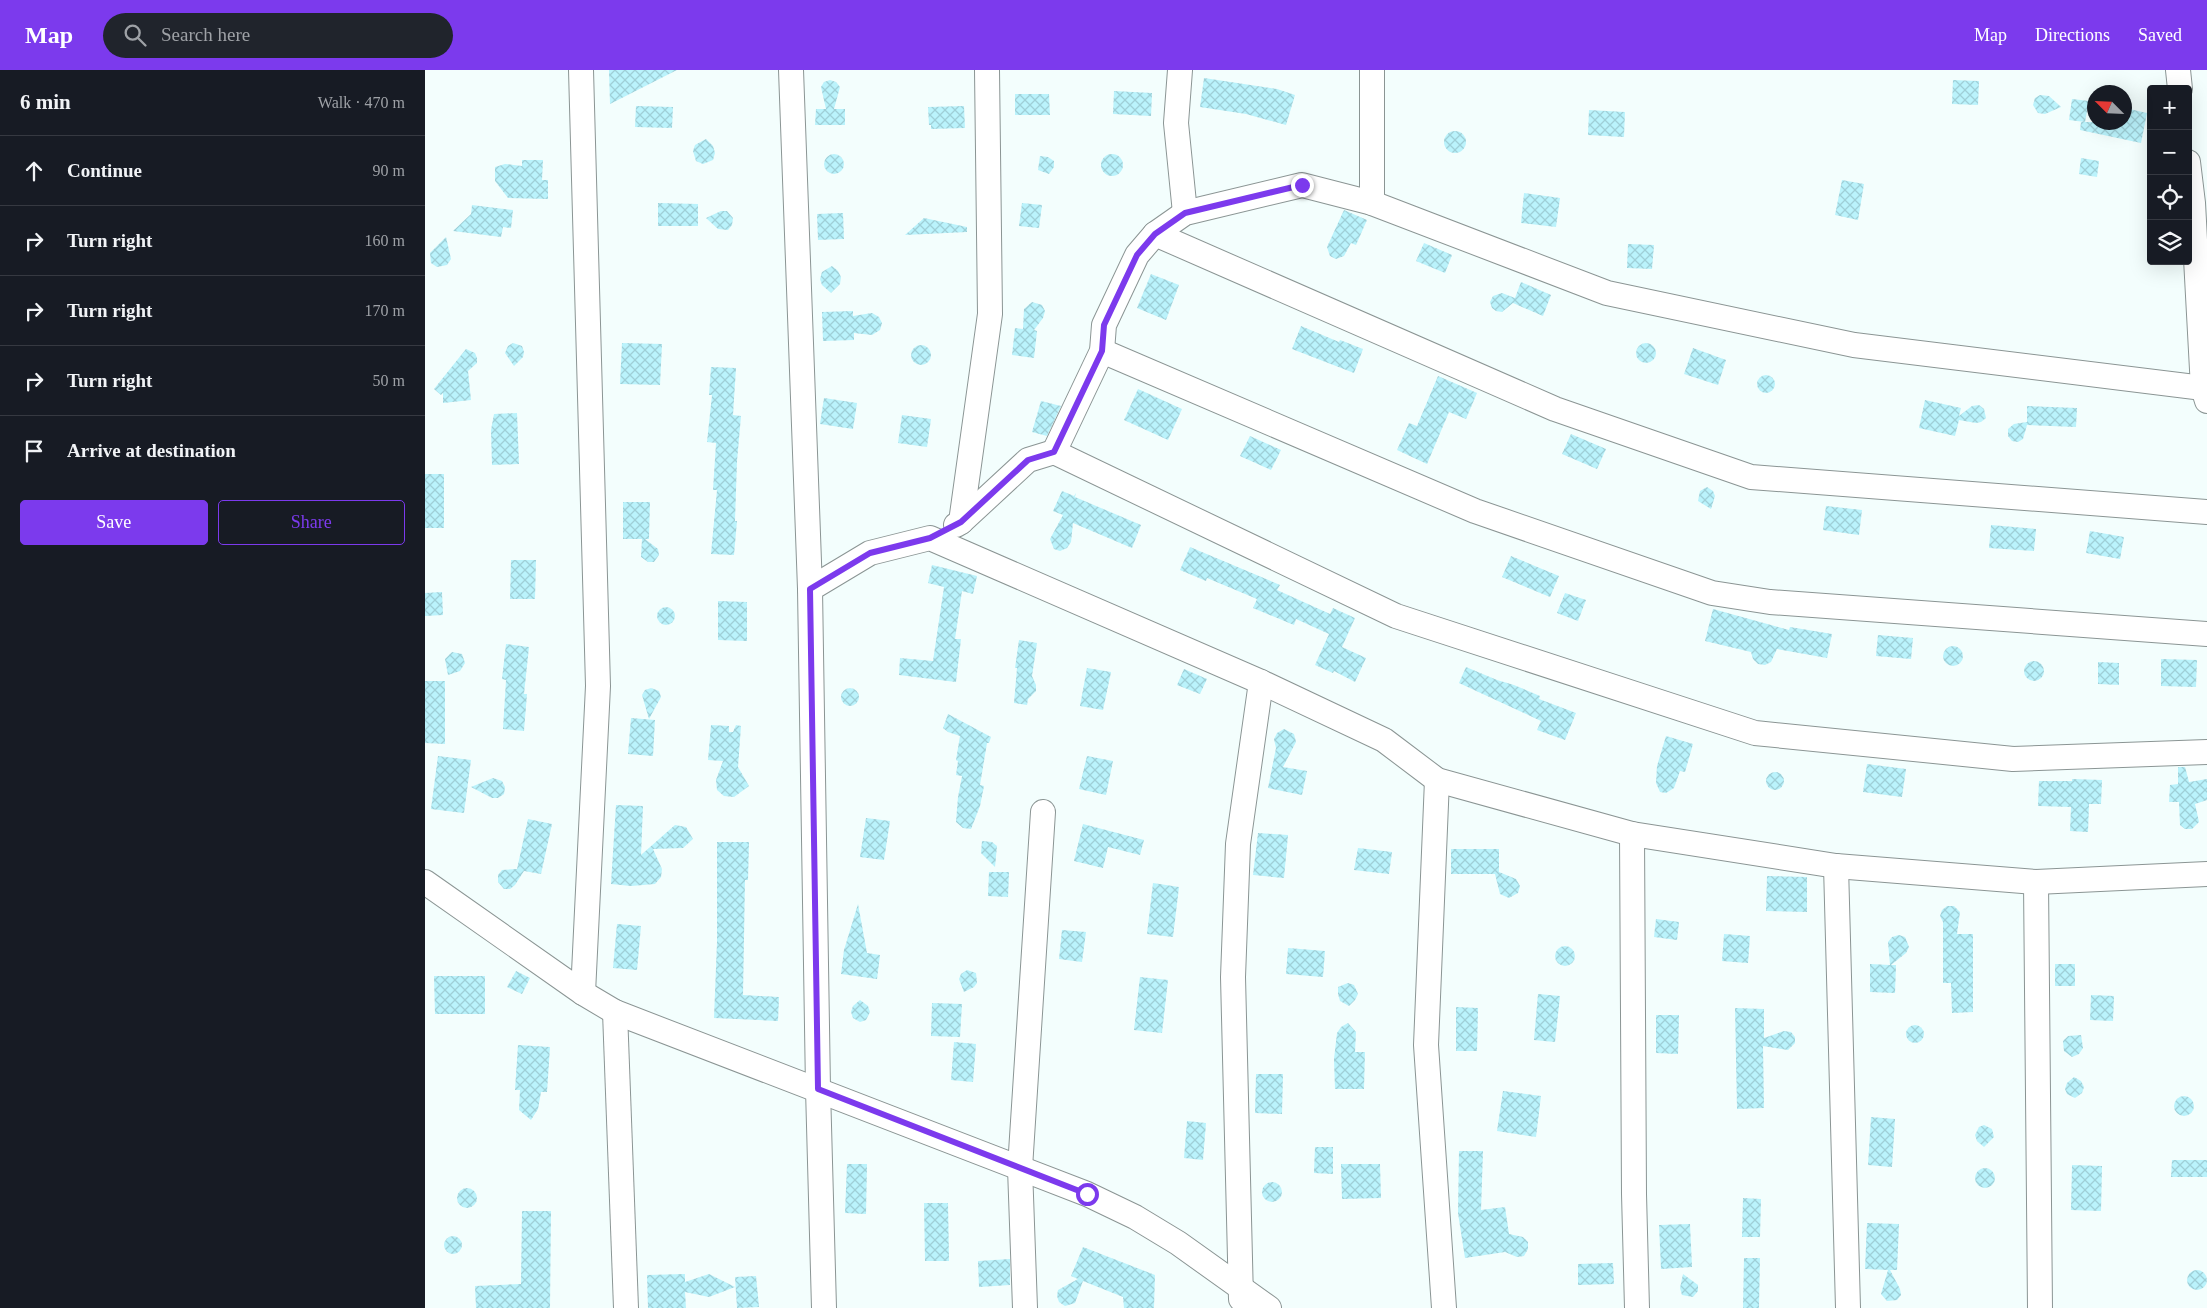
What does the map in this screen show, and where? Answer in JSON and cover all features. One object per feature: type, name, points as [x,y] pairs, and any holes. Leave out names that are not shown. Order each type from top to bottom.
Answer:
[{"type":"street","points":[[581,70],[598,686],[583,993]]},
{"type":"street","points":[[791,70],[810,589],[818,1089],[824,1308]]},
{"type":"street","points":[[961,522],[990,314],[987,70]]},
{"type":"street","points":[[1180,70],[1176,123],[1185,213]]},
{"type":"street","points":[[1373,70],[1373,202]]},
{"type":"street","points":[[2178,70],[2180,85]]},
{"type":"street","points":[[1054,452],[1102,351],[1104,325],[1137,255],[1155,234],[1185,213],[1302,185],[1373,202],[1607,294],[1853,345],[2205,395],[2190,175]]},
{"type":"street","points":[[1155,234],[1555,409],[1751,477],[2207,512]]},
{"type":"street","points":[[1102,351],[1475,511],[1712,593],[1769,602],[2207,634]]},
{"type":"street","points":[[810,589],[870,553],[930,538],[961,522],[1028,460],[1054,452],[1396,616],[1755,733],[2013,759],[2207,752]]},
{"type":"street","points":[[930,538],[1261,682],[1383,740],[1437,780],[1632,834],[1836,866],[2036,882],[2207,874]]},
{"type":"street","points":[[1241,1297],[1233,978],[1238,844],[1261,682]]},
{"type":"street","points":[[1437,780],[1426,1045],[1444,1308]]},
{"type":"street","points":[[1025,1308],[1020,1168],[1043,812]]},
{"type":"street","points":[[1632,834],[1633,1194],[1637,1308]]},
{"type":"street","points":[[1836,866],[1848,1308]]},
{"type":"street","points":[[425,882],[583,993],[615,1012],[1087,1194],[1135,1217],[1178,1243],[1241,1297],[1269,1308]]},
{"type":"street","points":[[2036,882],[2040,1308]]},
{"type":"street","points":[[615,1012],[626,1308]]},
{"type":"building","points":[[609,70],[677,70],[610,104]]},
{"type":"building","points":[[1204,78],[1277,89],[1295,95],[1286,125],[1246,114],[1200,107]]},
{"type":"building","points":[[830,80],[836,82],[840,87],[834,109],[845,109],[845,125],[815,125],[816,109],[826,109],[821,87],[824,82]]},
{"type":"building","points":[[1953,80],[1979,81],[1978,105],[1952,104]]},
{"type":"building","points":[[1114,91],[1152,93],[1151,116],[1113,114]]},
{"type":"building","points":[[1015,94],[1049,94],[1050,115],[1015,115]]},
{"type":"building","points":[[2040,95],[2049,96],[2061,107],[2045,114],[2038,113],[2033,105],[2035,98]]},
{"type":"building","points":[[2072,99],[2087,101],[2085,122],[2069,120]]},
{"type":"building","points":[[636,106],[673,107],[672,128],[635,127]]},
{"type":"building","points":[[964,106],[965,128],[931,129],[928,107]]},
{"type":"building","points":[[1589,110],[1625,112],[1624,137],[1588,135]]},
{"type":"building","points":[[2132,110],[2147,113],[2141,143],[2080,130],[2081,122],[2087,122],[2087,130],[2132,130]]},
{"type":"building","points":[[1455,131],[1463,134],[1466,142],[1463,150],[1455,153],[1447,150],[1444,142],[1447,134]]},
{"type":"building","points":[[706,139],[713,146],[715,153],[713,160],[703,164],[696,161],[693,151],[695,145]]},
{"type":"building","points":[[834,154],[841,157],[844,164],[841,171],[834,174],[827,171],[824,164],[827,157]]},
{"type":"building","points":[[1112,154],[1122,161],[1123,165],[1116,175],[1112,176],[1102,169],[1101,165],[1108,155]]},
{"type":"building","points":[[1040,156],[1048,157],[1054,161],[1054,167],[1049,174],[1038,170]]},
{"type":"building","points":[[2081,158],[2099,161],[2097,177],[2079,174]]},
{"type":"building","points":[[522,160],[543,160],[542,180],[548,180],[548,199],[508,198],[495,181],[495,167],[505,164],[522,166]]},
{"type":"building","points":[[1842,180],[1864,184],[1858,220],[1835,215]]},
{"type":"building","points":[[1524,193],[1560,198],[1556,227],[1521,223]]},
{"type":"building","points":[[658,203],[698,204],[698,226],[658,226]]},
{"type":"building","points":[[1022,203],[1042,205],[1039,228],[1019,226]]},
{"type":"building","points":[[472,205],[513,210],[511,228],[503,227],[501,237],[453,231],[471,214]]},
{"type":"building","points":[[1344,210],[1367,220],[1356,245],[1351,243],[1344,256],[1336,259],[1330,256],[1327,247]]},
{"type":"building","points":[[721,211],[727,211],[733,218],[732,225],[728,230],[718,229],[706,218]]},
{"type":"building","points":[[843,213],[844,239],[818,240],[817,214]]},
{"type":"building","points":[[924,218],[967,227],[967,232],[905,235]]},
{"type":"building","points":[[446,237],[451,259],[447,265],[437,267],[431,263],[430,253]]},
{"type":"building","points":[[1424,243],[1452,255],[1445,273],[1416,261]]},
{"type":"building","points":[[1628,244],[1654,245],[1652,269],[1627,268]]},
{"type":"building","points":[[832,266],[841,277],[840,284],[831,293],[822,285],[820,279],[822,272]]},
{"type":"building","points":[[1151,274],[1179,285],[1166,320],[1137,308]]},
{"type":"building","points":[[1521,282],[1551,295],[1543,316],[1513,303],[1502,312],[1492,308],[1490,302],[1493,296],[1502,293],[1515,298]]},
{"type":"building","points":[[1032,302],[1042,305],[1045,311],[1043,318],[1034,330],[1037,331],[1034,358],[1012,355],[1015,328],[1023,329],[1024,309]]},
{"type":"building","points":[[853,311],[853,316],[872,313],[879,317],[882,323],[880,330],[872,335],[854,333],[854,340],[823,341],[822,312]]},
{"type":"building","points":[[1301,326],[1339,342],[1340,340],[1363,349],[1354,373],[1292,349]]},
{"type":"building","points":[[513,343],[522,346],[524,352],[523,357],[514,366],[505,353],[508,346]]},
{"type":"building","points":[[622,343],[662,344],[660,385],[620,384]]},
{"type":"building","points":[[1646,343],[1653,346],[1656,353],[1653,360],[1646,363],[1639,360],[1636,353],[1639,346]]},
{"type":"building","points":[[917,345],[925,345],[931,351],[931,359],[925,365],[917,365],[911,359],[911,351]]},
{"type":"building","points":[[1693,348],[1726,360],[1718,385],[1684,374]]},
{"type":"building","points":[[466,349],[475,353],[477,358],[477,363],[468,371],[471,400],[443,403],[443,393],[441,395],[434,389]]},
{"type":"building","points":[[711,367],[736,368],[733,415],[741,416],[737,461],[735,521],[737,521],[734,555],[711,554],[717,490],[713,490],[716,443],[707,442],[712,395],[709,395]]},
{"type":"building","points":[[1766,375],[1772,378],[1775,384],[1772,390],[1766,393],[1760,390],[1757,384],[1760,378]]},
{"type":"building","points":[[1438,376],[1477,393],[1466,419],[1449,412],[1427,464],[1397,450],[1409,423],[1417,426]]},
{"type":"building","points":[[1138,389],[1182,409],[1168,440],[1124,420]]},
{"type":"building","points":[[824,398],[857,403],[853,429],[820,424]]},
{"type":"building","points":[[1925,400],[1961,408],[1959,416],[1972,406],[1979,405],[1984,409],[1986,418],[1976,423],[1959,420],[1955,436],[1919,428]]},
{"type":"building","points":[[1041,401],[1061,406],[1047,436],[1032,432]]},
{"type":"building","points":[[2027,406],[2077,408],[2076,427],[2027,425],[2023,439],[2018,442],[2012,441],[2008,436],[2008,429],[2014,424],[2027,422]]},
{"type":"building","points":[[517,413],[519,464],[492,465],[491,430],[494,414]]},
{"type":"building","points":[[902,415],[931,419],[927,447],[898,443]]},
{"type":"building","points":[[1571,434],[1606,449],[1597,469],[1562,454]]},
{"type":"building","points":[[1250,436],[1281,450],[1271,470],[1240,456]]},
{"type":"building","points":[[425,474],[444,474],[444,528],[425,528]]},
{"type":"building","points":[[1707,487],[1713,491],[1715,496],[1711,509],[1698,501],[1700,491]]},
{"type":"building","points":[[1062,491],[1074,496],[1076,493],[1075,497],[1141,525],[1132,548],[1073,523],[1071,542],[1067,548],[1060,551],[1054,549],[1050,539],[1063,515],[1053,511]]},
{"type":"building","points":[[623,502],[650,502],[649,539],[645,539],[658,549],[659,555],[654,562],[648,562],[641,557],[642,539],[623,539]]},
{"type":"building","points":[[1826,506],[1862,510],[1859,535],[1823,530]]},
{"type":"building","points":[[1991,525],[2036,529],[2034,551],[1989,548]]},
{"type":"building","points":[[2090,531],[2124,537],[2120,559],[2086,553]]},
{"type":"building","points":[[1190,547],[1280,585],[1277,590],[1330,614],[1333,608],[1355,618],[1342,647],[1366,658],[1355,682],[1334,671],[1333,673],[1315,665],[1329,634],[1296,619],[1294,625],[1253,608],[1257,599],[1207,578],[1206,581],[1180,570]]},
{"type":"building","points":[[1511,556],[1559,576],[1550,597],[1502,577]]},
{"type":"building","points":[[511,560],[536,560],[535,599],[510,599]]},
{"type":"building","points":[[932,565],[977,576],[973,594],[962,591],[955,639],[961,639],[956,682],[899,675],[900,658],[933,661],[944,587],[928,583]]},
{"type":"building","points":[[442,592],[443,615],[425,616],[425,593]]},
{"type":"building","points":[[1565,593],[1586,600],[1578,621],[1557,613]]},
{"type":"building","points":[[718,601],[747,602],[747,641],[718,640]]},
{"type":"building","points":[[662,607],[670,607],[675,612],[673,623],[662,625],[657,620],[657,612]]},
{"type":"building","points":[[1713,609],[1789,630],[1790,627],[1832,634],[1827,658],[1777,649],[1771,662],[1765,665],[1758,664],[1753,659],[1751,652],[1705,641]]},
{"type":"building","points":[[1878,635],[1913,638],[1911,659],[1876,656]]},
{"type":"building","points":[[1019,640],[1037,643],[1032,676],[1036,685],[1036,691],[1028,699],[1027,705],[1014,703],[1017,668],[1015,668]]},
{"type":"building","points":[[506,644],[529,647],[524,694],[527,694],[524,731],[503,729],[506,680],[502,679]]},
{"type":"building","points":[[1953,646],[1960,649],[1963,656],[1960,663],[1953,666],[1946,663],[1943,656],[1946,649]]},
{"type":"building","points":[[452,652],[462,654],[465,663],[460,671],[448,675],[445,659]]},
{"type":"building","points":[[2161,659],[2197,660],[2196,687],[2161,686]]},
{"type":"building","points":[[2034,661],[2041,664],[2044,671],[2041,678],[2034,681],[2027,678],[2024,671],[2027,664]]},
{"type":"building","points":[[2098,662],[2119,663],[2119,685],[2098,684]]},
{"type":"building","points":[[1466,667],[1514,685],[1540,696],[1539,699],[1576,713],[1565,740],[1537,730],[1541,721],[1459,683]]},
{"type":"building","points":[[1087,668],[1111,672],[1103,710],[1080,706]]},
{"type":"building","points":[[1184,669],[1207,679],[1200,694],[1177,685]]},
{"type":"building","points":[[425,681],[445,681],[445,744],[425,743]]},
{"type":"building","points":[[651,688],[659,691],[661,697],[649,719],[642,695],[645,690]]},
{"type":"building","points":[[846,688],[854,688],[859,693],[857,704],[846,706],[841,701],[841,693]]},
{"type":"building","points":[[948,714],[991,737],[989,743],[987,743],[980,785],[984,786],[980,806],[971,829],[963,828],[956,822],[962,776],[956,775],[958,761],[956,760],[960,736],[943,728]]},
{"type":"building","points":[[631,718],[655,720],[653,756],[628,754]]},
{"type":"building","points":[[711,725],[729,726],[729,732],[733,732],[736,725],[741,726],[738,767],[749,786],[734,797],[724,796],[717,790],[716,780],[723,761],[708,760]]},
{"type":"building","points":[[1284,729],[1294,734],[1296,742],[1283,767],[1307,771],[1302,795],[1268,788],[1276,748],[1274,739],[1277,733]]},
{"type":"building","points":[[1666,736],[1693,744],[1685,772],[1680,771],[1674,788],[1666,793],[1660,792],[1656,783],[1657,766]]},
{"type":"building","points":[[438,756],[471,760],[464,813],[431,809]]},
{"type":"building","points":[[1087,756],[1113,761],[1106,795],[1079,789]]},
{"type":"building","points":[[1867,764],[1906,769],[1902,797],[1863,792]]},
{"type":"building","points":[[2178,767],[2185,767],[2189,782],[2207,779],[2207,800],[2195,804],[2199,822],[2192,829],[2185,829],[2180,825],[2179,802],[2169,802],[2170,785],[2178,784]]},
{"type":"building","points":[[1771,772],[1779,772],[1784,777],[1782,788],[1771,790],[1766,785],[1766,777]]},
{"type":"building","points":[[493,778],[502,781],[505,787],[504,794],[498,798],[492,798],[471,787]]},
{"type":"building","points":[[2072,779],[2102,780],[2101,804],[2089,804],[2088,832],[2070,831],[2071,807],[2038,806],[2039,781],[2072,781]]},
{"type":"building","points":[[616,805],[643,806],[641,855],[675,825],[686,827],[693,839],[683,848],[653,849],[662,869],[661,877],[655,884],[631,886],[611,884]]},
{"type":"building","points":[[866,818],[890,821],[884,860],[860,857]]},
{"type":"building","points":[[528,819],[552,824],[541,874],[524,871],[515,885],[510,889],[504,889],[498,882],[498,875],[502,870],[517,869]]},
{"type":"building","points":[[1083,824],[1144,840],[1140,855],[1108,847],[1103,868],[1074,861]]},
{"type":"building","points":[[1258,833],[1288,835],[1284,878],[1253,875]]},
{"type":"building","points":[[982,841],[992,842],[997,846],[995,867],[981,853]]},
{"type":"building","points":[[717,842],[749,842],[748,880],[745,880],[743,995],[779,997],[778,1021],[714,1018],[717,942]]},
{"type":"building","points":[[1358,848],[1392,852],[1389,874],[1354,870]]},
{"type":"building","points":[[1451,849],[1499,849],[1499,872],[1516,879],[1520,886],[1518,893],[1509,898],[1500,894],[1495,874],[1451,874]]},
{"type":"building","points":[[989,872],[1009,872],[1008,897],[988,896]]},
{"type":"building","points":[[1767,876],[1807,877],[1807,912],[1766,911]]},
{"type":"building","points":[[1153,883],[1179,887],[1173,937],[1147,934]]},
{"type":"building","points":[[858,904],[867,953],[880,955],[877,979],[841,974],[844,950]]},
{"type":"building","points":[[1947,906],[1954,906],[1960,912],[1957,934],[1973,934],[1973,1012],[1952,1013],[1951,983],[1943,983],[1943,922],[1940,916],[1942,910]]},
{"type":"building","points":[[1656,919],[1679,922],[1677,940],[1654,937]]},
{"type":"building","points":[[617,924],[641,926],[637,970],[613,968]]},
{"type":"building","points":[[1062,930],[1086,932],[1082,962],[1059,959]]},
{"type":"building","points":[[1724,934],[1750,936],[1748,963],[1722,961]]},
{"type":"building","points":[[1899,935],[1905,937],[1909,947],[1906,953],[1891,965],[1896,965],[1895,993],[1870,992],[1870,964],[1890,965],[1888,942],[1892,937]]},
{"type":"building","points":[[1565,946],[1572,949],[1575,956],[1572,963],[1565,966],[1558,963],[1555,956],[1558,949]]},
{"type":"building","points":[[1288,948],[1325,951],[1323,977],[1286,974]]},
{"type":"building","points":[[2055,964],[2075,964],[2075,986],[2055,986]]},
{"type":"building","points":[[967,970],[976,973],[977,983],[974,987],[964,992],[959,979],[961,974]]},
{"type":"building","points":[[516,971],[530,978],[522,994],[507,987]]},
{"type":"building","points":[[434,976],[485,976],[485,1014],[435,1014]]},
{"type":"building","points":[[1140,977],[1168,980],[1162,1033],[1134,1030]]},
{"type":"building","points":[[1348,983],[1354,985],[1358,994],[1349,1006],[1340,1001],[1338,994],[1338,987]]},
{"type":"building","points":[[1538,994],[1560,996],[1555,1042],[1534,1040]]},
{"type":"building","points":[[2091,995],[2114,996],[2113,1021],[2090,1020]]},
{"type":"building","points":[[860,1000],[868,1006],[870,1012],[866,1020],[860,1022],[853,1018],[851,1012],[853,1006]]},
{"type":"building","points":[[932,1003],[962,1004],[960,1037],[931,1036]]},
{"type":"building","points":[[1456,1007],[1478,1008],[1477,1051],[1456,1051]]},
{"type":"building","points":[[1735,1008],[1764,1009],[1764,1038],[1784,1031],[1791,1032],[1795,1037],[1795,1043],[1788,1050],[1763,1046],[1764,1108],[1737,1109]]},
{"type":"building","points":[[1656,1015],[1679,1015],[1678,1054],[1656,1053]]},
{"type":"building","points":[[1348,1023],[1356,1032],[1355,1052],[1365,1052],[1364,1089],[1335,1089],[1334,1059],[1337,1033],[1341,1027]]},
{"type":"building","points":[[1911,1025],[1919,1025],[1924,1030],[1922,1041],[1911,1043],[1906,1038],[1906,1030]]},
{"type":"building","points":[[2081,1035],[2083,1048],[2079,1054],[2072,1057],[2064,1051],[2063,1041],[2068,1036]]},
{"type":"building","points":[[954,1042],[976,1044],[973,1082],[951,1080]]},
{"type":"building","points":[[518,1045],[550,1047],[547,1092],[541,1092],[538,1109],[531,1120],[519,1110],[520,1090],[515,1090]]},
{"type":"building","points":[[1256,1074],[1283,1074],[1282,1114],[1255,1113]]},
{"type":"building","points":[[2074,1077],[2081,1081],[2084,1087],[2082,1093],[2075,1098],[2067,1094],[2065,1089],[2067,1083]]},
{"type":"building","points":[[1503,1091],[1541,1096],[1536,1137],[1497,1131]]},
{"type":"building","points":[[2184,1096],[2191,1099],[2194,1106],[2191,1113],[2184,1116],[2177,1113],[2174,1106],[2177,1099]]},
{"type":"building","points":[[1871,1117],[1895,1119],[1892,1167],[1868,1165]]},
{"type":"building","points":[[1187,1121],[1206,1123],[1203,1160],[1184,1158]]},
{"type":"building","points":[[1984,1125],[1992,1129],[1994,1137],[1984,1147],[1977,1141],[1975,1135],[1979,1127]]},
{"type":"building","points":[[1315,1147],[1333,1147],[1333,1174],[1314,1173]]},
{"type":"building","points":[[1459,1151],[1483,1151],[1481,1210],[1505,1207],[1509,1234],[1523,1237],[1528,1242],[1528,1249],[1524,1256],[1517,1257],[1505,1252],[1465,1258],[1458,1213]]},
{"type":"building","points":[[2172,1160],[2207,1160],[2207,1177],[2171,1177]]},
{"type":"building","points":[[847,1164],[867,1164],[866,1214],[845,1213]]},
{"type":"building","points":[[1341,1164],[1380,1164],[1381,1198],[1342,1199]]},
{"type":"building","points":[[2072,1165],[2102,1166],[2101,1211],[2071,1210]]},
{"type":"building","points":[[1981,1168],[1989,1168],[1995,1174],[1995,1182],[1989,1188],[1981,1188],[1975,1182],[1975,1174]]},
{"type":"building","points":[[1272,1182],[1279,1185],[1282,1192],[1279,1199],[1272,1202],[1265,1199],[1262,1192],[1265,1185]]},
{"type":"building","points":[[467,1188],[474,1191],[477,1198],[474,1205],[467,1208],[460,1205],[457,1198],[460,1191]]},
{"type":"building","points":[[1743,1198],[1761,1199],[1760,1237],[1742,1237]]},
{"type":"building","points":[[924,1203],[948,1203],[949,1261],[925,1261]]},
{"type":"building","points":[[522,1211],[551,1211],[550,1308],[476,1308],[475,1286],[521,1284]]},
{"type":"building","points":[[1867,1223],[1899,1224],[1897,1270],[1890,1270],[1900,1289],[1901,1295],[1897,1300],[1887,1301],[1881,1294],[1888,1270],[1865,1269]]},
{"type":"building","points":[[1690,1224],[1692,1267],[1661,1269],[1659,1225]]},
{"type":"building","points":[[449,1236],[457,1236],[462,1241],[460,1252],[449,1254],[444,1249],[444,1241]]},
{"type":"building","points":[[1083,1247],[1155,1275],[1154,1308],[1124,1308],[1123,1297],[1083,1281],[1075,1303],[1065,1306],[1059,1302],[1058,1290],[1078,1279],[1071,1276]]},
{"type":"building","points":[[1744,1258],[1760,1258],[1759,1308],[1743,1308]]},
{"type":"building","points":[[1010,1259],[1010,1285],[979,1287],[978,1261]]},
{"type":"building","points":[[1613,1263],[1614,1284],[1578,1285],[1578,1264]]},
{"type":"building","points":[[2197,1270],[2204,1273],[2207,1280],[2204,1287],[2197,1290],[2190,1287],[2187,1280],[2190,1273]]},
{"type":"building","points":[[685,1274],[685,1282],[709,1274],[735,1287],[709,1297],[685,1292],[686,1308],[648,1308],[647,1275]]},
{"type":"building","points":[[1683,1274],[1698,1285],[1698,1291],[1693,1297],[1682,1295],[1680,1288]]},
{"type":"building","points":[[756,1276],[759,1307],[737,1308],[735,1277]]},
{"type":"route","points":[[1087,1194],[818,1089],[810,589],[870,553],[930,538],[961,522],[1028,460],[1054,452],[1102,351],[1104,325],[1137,255],[1155,234],[1185,213],[1302,185]]}]
